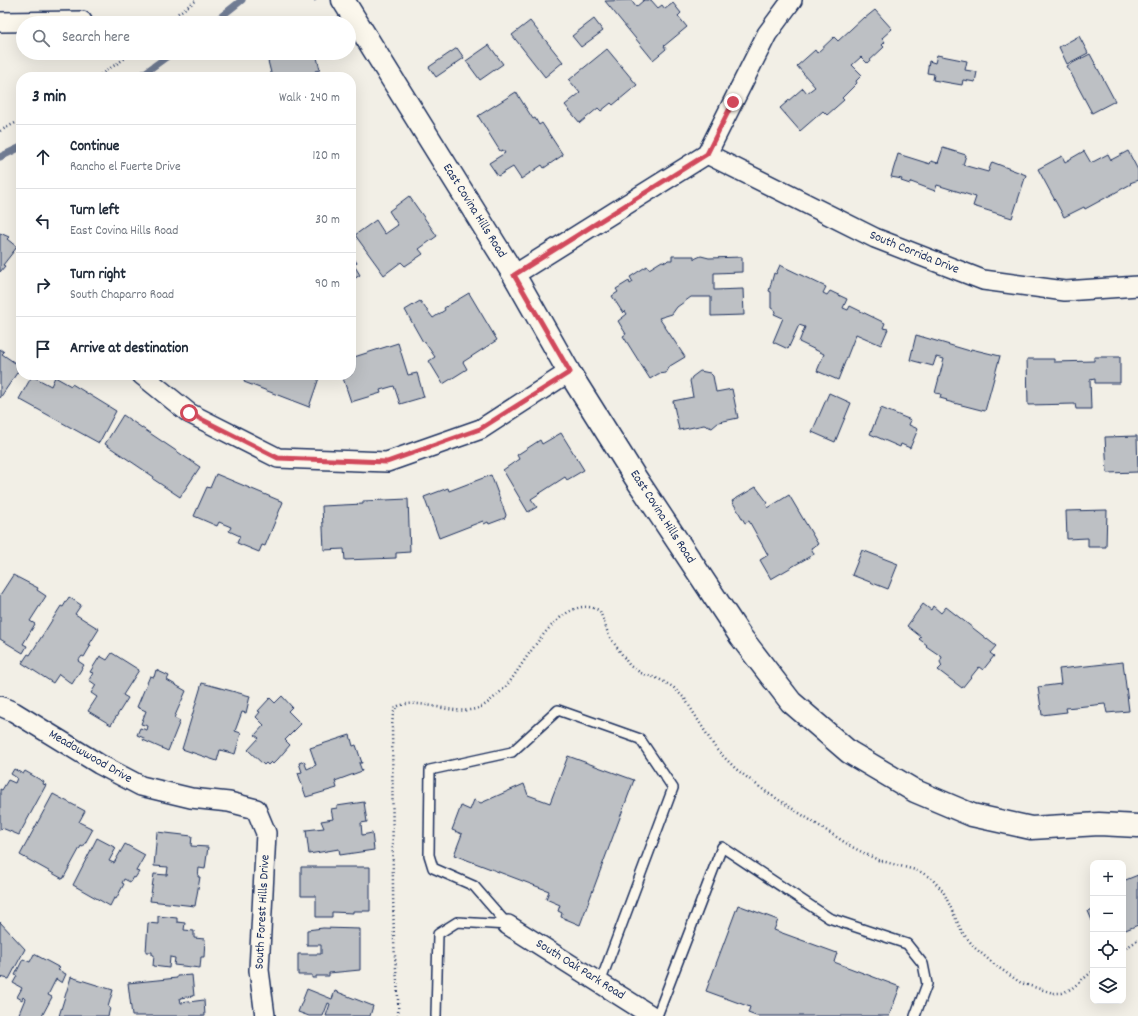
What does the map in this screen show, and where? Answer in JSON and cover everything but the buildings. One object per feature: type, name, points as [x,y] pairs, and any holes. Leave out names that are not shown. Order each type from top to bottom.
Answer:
[{"type":"street","name":"East Covina Hills Road","points":[[343,0],[353,16]]},
{"type":"street","points":[[514,275],[707,154],[767,34],[792,0]]},
{"type":"street","name":"East Covina Hills Road","points":[[356,21],[514,275],[570,372],[635,477],[741,636],[791,702],[849,752],[915,791],[972,815],[1030,828],[1099,824],[1138,826]]},
{"type":"street","points":[[0,22],[16,22]]},
{"type":"street","name":"South Corrida Drive","points":[[707,154],[875,238],[983,280],[1065,291],[1138,286]]},
{"type":"street","points":[[148,380],[189,413],[278,458],[387,462],[480,429],[570,372]]},
{"type":"street","name":"Meadowwood Drive","points":[[0,706],[14,712],[99,764],[141,786],[191,798],[229,802],[256,809]]},
{"type":"street","name":"South Forest Hills Drive","points":[[256,809],[266,833],[259,970],[265,1016]]},
{"type":"street","name":"South Oak Park Road","points":[[508,925],[652,1016]]},
{"type":"lane","points":[[508,925],[474,886],[433,868],[429,855],[430,770],[512,752],[558,710],[640,739],[673,788],[600,983]]},
{"type":"lane","points":[[657,1016],[722,847],[829,918],[907,944],[922,964],[927,984],[915,1016]]},
{"type":"lane","points":[[436,1016],[438,934],[457,922],[508,925]]},
{"type":"path","points":[[176,16],[198,0]]},
{"type":"path","points":[[104,72],[122,60]]},
{"type":"path","points":[[0,131],[16,123]]},
{"type":"path","points":[[1126,948],[1138,940]]},
{"type":"waterway","points":[[222,16],[242,0]]},
{"type":"waterway","points":[[146,72],[162,60]]},
{"type":"waterway","points":[[0,157],[16,149]]},
{"type":"route","points":[[189,413],[278,458],[387,462],[480,429],[570,372],[514,275],[707,154],[733,102]]}]
